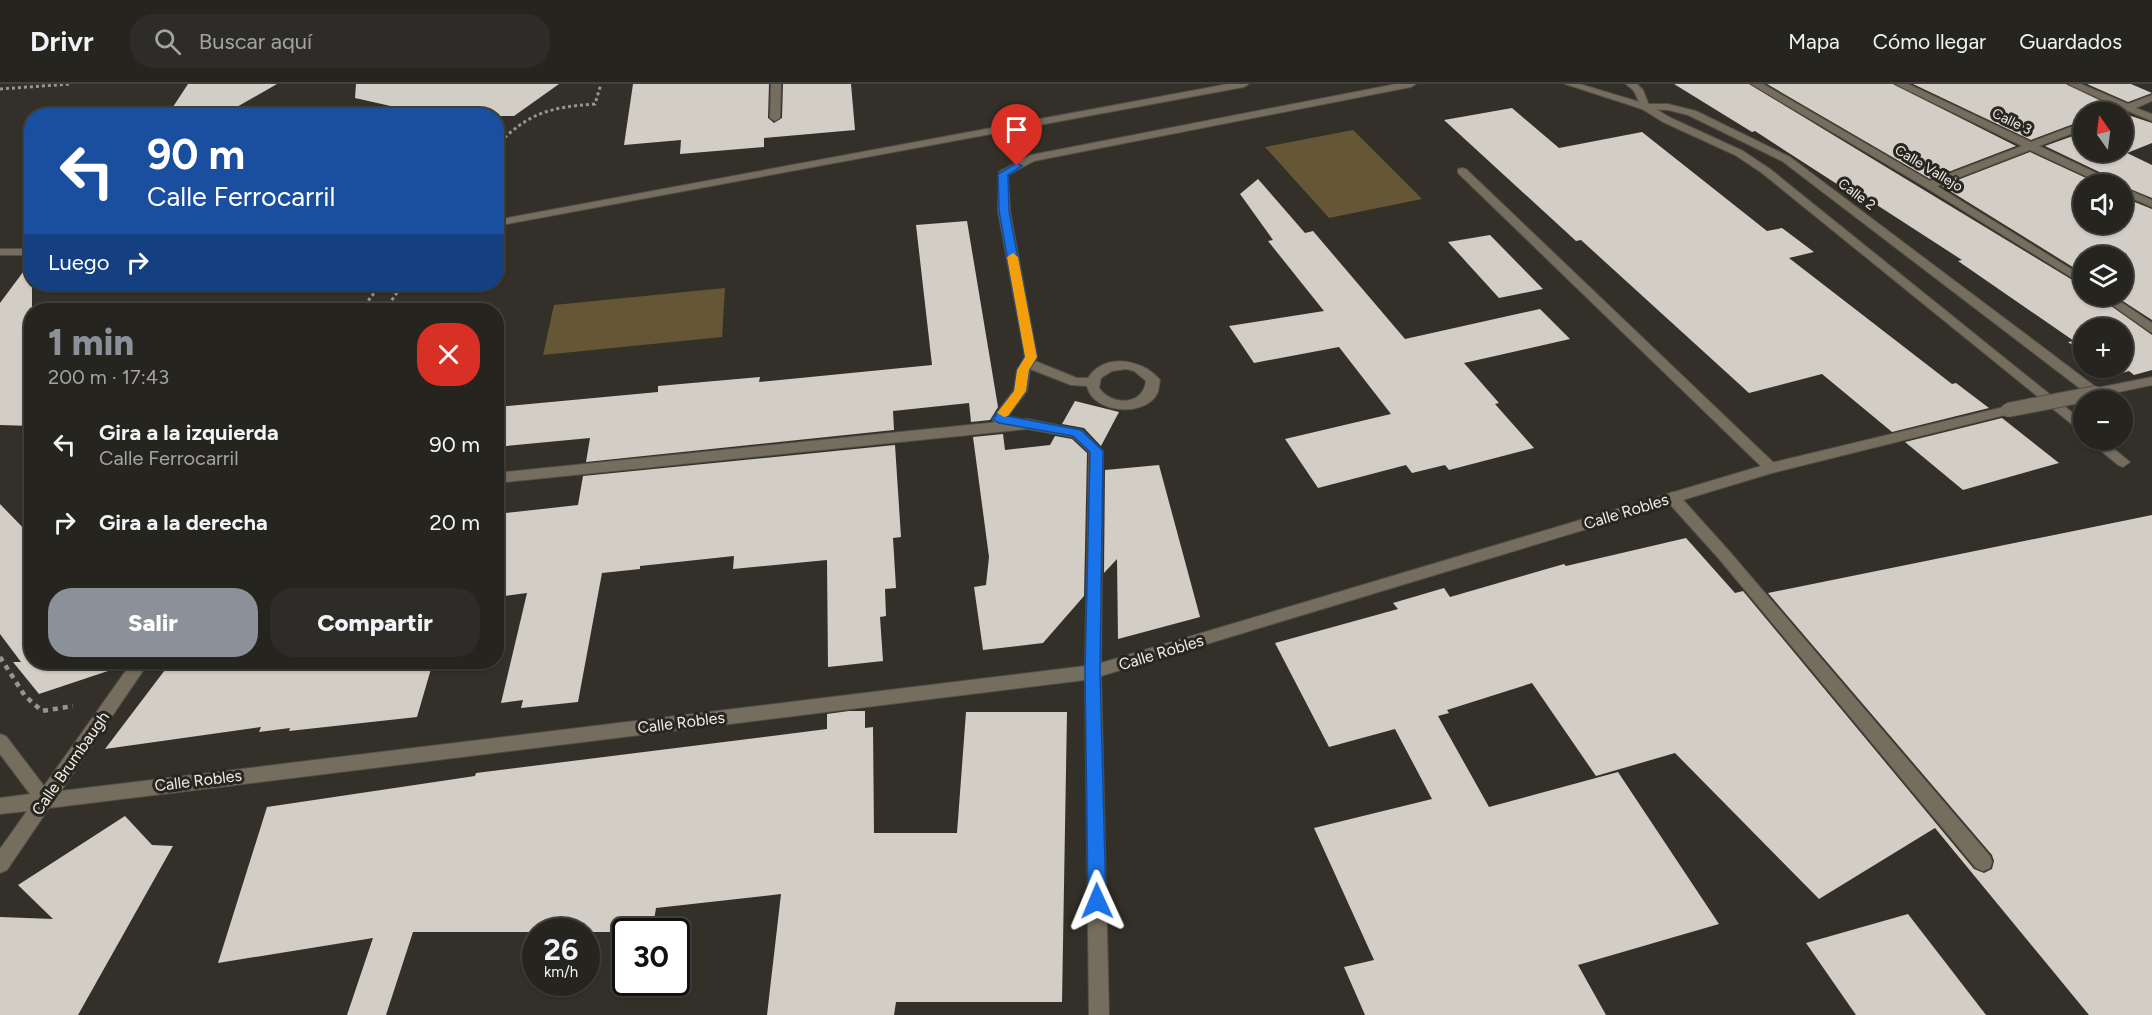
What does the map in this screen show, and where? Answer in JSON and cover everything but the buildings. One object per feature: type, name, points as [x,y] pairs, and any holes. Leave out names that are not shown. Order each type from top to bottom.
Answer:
[{"type":"street","points":[[775,118],[776,84]]},
{"type":"street","points":[[504,222],[1244,84]]},
{"type":"street","points":[[1099,1015],[1093,672],[1096,451],[1077,433],[999,419],[1020,391],[1023,370],[1031,357],[1004,211],[1003,174],[1031,158],[1411,84]]},
{"type":"street","name":"Calle 2","points":[[1570,84],[1645,107],[1668,107],[1692,113],[1786,159],[2091,390]]},
{"type":"street","points":[[1631,84],[1638,90],[1645,107],[1666,120],[1739,153],[1766,171],[2073,421]]},
{"type":"street","name":"Calle Vallejo","points":[[1756,84],[1929,185],[2073,275]]},
{"type":"street","name":"Calle 3","points":[[1900,84],[2090,174]]},
{"type":"street","points":[[2073,84],[2115,102]]},
{"type":"street","points":[[2133,105],[2152,98]]},
{"type":"street","points":[[2133,110],[2152,118]]},
{"type":"street","points":[[1929,185],[2073,130]]},
{"type":"street","points":[[1462,171],[1771,468]]},
{"type":"street","points":[[2133,195],[2152,204]]},
{"type":"street","points":[[0,252],[24,252]]},
{"type":"street","points":[[2119,306],[2152,329]]},
{"type":"street","points":[[1028,363],[1076,382],[1092,382]]},
{"type":"street","name":"Calle Robles","points":[[2109,390],[2152,381]]},
{"type":"street","name":"Calle Robles","points":[[0,806],[1093,672],[1771,468],[2008,410],[2073,397]]},
{"type":"street","points":[[504,477],[1027,424]]},
{"type":"street","points":[[2108,450],[2123,462]]},
{"type":"street","points":[[1672,497],[1725,556],[1983,862]]},
{"type":"street","name":"Calle Brumbaugh","points":[[0,864],[136,669]]},
{"type":"street","points":[[0,741],[44,799]]},
{"type":"path","points":[[0,89],[71,84]]},
{"type":"path","points":[[504,139],[533,114],[555,107],[595,104],[601,84]]},
{"type":"path","points":[[366,303],[376,291]]},
{"type":"path","points":[[0,657],[25,696],[42,711],[76,705]]},
{"type":"shaded area","points":[[1353,130],[1422,199],[1329,218],[1265,147]]},
{"type":"shaded area","points":[[725,288],[722,337],[543,355],[554,305]]},
{"type":"slow traffic","points":[[1004,413],[1020,391],[1023,370],[1031,357],[1013,257]]},
{"type":"route","points":[[1017,166],[1003,174],[1004,211],[1031,357],[1023,370],[1020,391],[999,419],[1077,433],[1096,451],[1093,672],[1097,901]]}]
